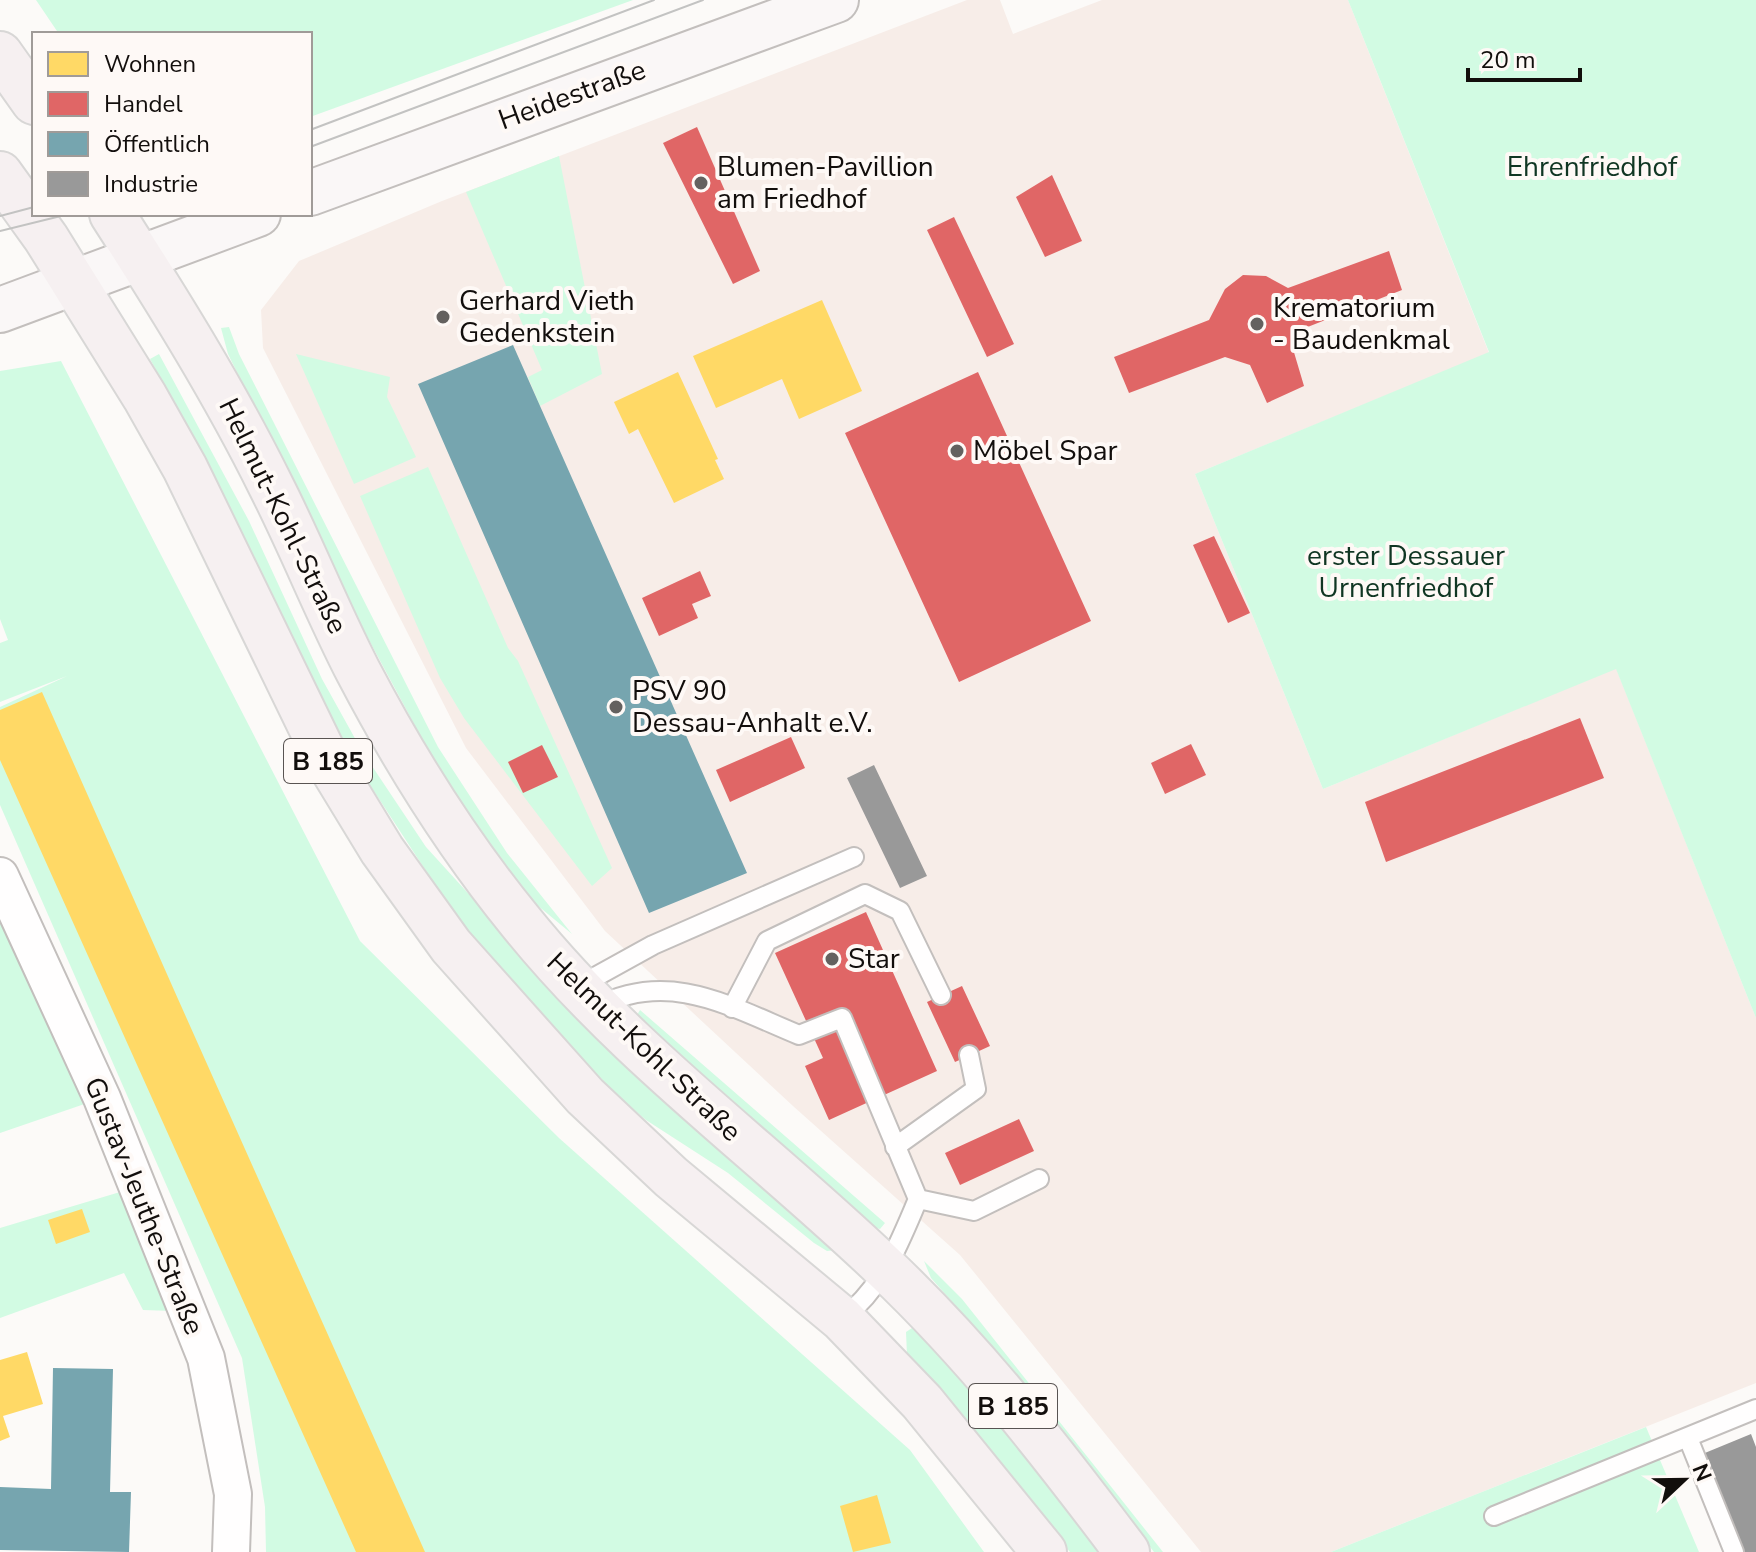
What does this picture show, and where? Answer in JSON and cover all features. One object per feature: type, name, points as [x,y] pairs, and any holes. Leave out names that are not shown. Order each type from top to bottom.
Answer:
[{"type":"main road","name":"Heidestraße","points":[[312,192],[836,0]]},
{"type":"main road","points":[[0,54],[32,99]]},
{"type":"main road","name":"B 185","points":[[0,174],[74,281],[185,468],[326,758],[382,850],[434,923],[494,997],[585,1096],[671,1177],[842,1319],[922,1402],[1044,1552]]},
{"type":"main road","name":"B 185","points":[[113,216],[142,259]]},
{"type":"main road","points":[[0,310],[253,216]]},
{"type":"main road","name":"Helmut-Kohl-Straße","points":[[142,259],[223,393],[393,736],[482,872],[586,998],[665,1075],[887,1270],[971,1356],[1040,1436],[1127,1552]]},
{"type":"street","name":"Gustav-Jeuthe-Straße","points":[[0,876],[102,1098],[206,1358],[233,1494],[231,1552]]},
{"type":"lane","points":[[586,998],[653,945],[854,857]]},
{"type":"lane","points":[[732,1008],[767,941],[865,894],[900,911],[941,995]]},
{"type":"lane","points":[[586,998],[678,989],[799,1035],[842,1018],[918,1199],[887,1270],[860,1305],[842,1319]]},
{"type":"lane","points":[[895,1147],[976,1089],[969,1055]]},
{"type":"lane","points":[[918,1199],[974,1211],[1039,1179]]},
{"type":"lane","points":[[1494,1516],[1756,1409]]},
{"type":"lane","points":[[1688,1438],[1734,1552]]},
{"type":"shaded area","points":[[967,0],[1000,0],[1013,34],[1102,0],[1348,0],[1489,353],[1195,474],[1323,789],[1616,668],[1756,1018],[1756,1383],[1331,1552],[1201,1552],[960,1255],[793,1106],[605,931],[466,748],[263,348],[261,310],[299,261],[442,201]]},
{"type":"green space","points":[[36,0],[633,0],[312,116],[312,32],[58,32]]},
{"type":"green space","name":"Ehrenfriedhof","points":[[1348,0],[1756,0],[1756,1018],[1616,669],[1323,789],[1195,474],[1489,352]]},
{"type":"green space","points":[[559,156],[602,374],[540,406],[528,377],[542,370],[466,192]]},
{"type":"green space","points":[[229,327],[239,354],[438,747],[507,853],[572,934],[537,905],[504,868],[428,750],[363,629],[228,354],[221,328]]},
{"type":"green space","points":[[159,354],[249,521],[322,679],[362,751],[426,847],[610,1049],[665,1102],[838,1250],[827,1251],[814,1243],[728,1173],[646,1120],[621,1099],[527,1002],[454,914],[351,756],[312,683],[215,478],[150,359]]},
{"type":"green space","points":[[296,354],[390,377],[387,397],[416,457],[354,484]]},
{"type":"green space","points":[[61,361],[360,941],[559,1138],[910,1450],[984,1552],[266,1552],[265,1507],[242,1358],[0,805],[0,707],[67,676],[0,702],[0,643],[8,640],[0,619],[0,371]]},
{"type":"green space","points":[[428,467],[508,648],[518,661],[612,868],[592,886],[464,718],[440,678],[360,496]]},
{"type":"green space","points":[[0,876],[102,1098],[0,1133]]},
{"type":"green space","points":[[640,1010],[885,1223],[880,1229],[872,1227],[728,1104],[637,1015]]},
{"type":"green space","points":[[120,1192],[173,1311],[143,1310],[124,1273],[0,1318],[0,1228]]},
{"type":"green space","points":[[924,1261],[962,1299],[1163,1552],[1154,1552],[1020,1379],[931,1278]]},
{"type":"green space","points":[[912,1328],[920,1331],[989,1406],[1103,1552],[1070,1552],[951,1403],[907,1355],[906,1332]]},
{"type":"green space","points":[[1646,1427],[1699,1552],[1331,1552]]},
{"type":"building: Wohnen","points":[[822,300],[862,391],[799,419],[782,379],[716,408],[693,356]]},
{"type":"building: Wohnen","points":[[678,372],[724,479],[674,503],[638,429],[629,434],[614,402]]},
{"type":"building: Wohnen","points":[[42,692],[425,1552],[356,1552],[0,760],[0,710]]},
{"type":"building: Wohnen","points":[[82,1209],[90,1232],[56,1244],[48,1220]]},
{"type":"building: Wohnen","points":[[27,1352],[43,1404],[3,1416],[10,1437],[0,1441],[0,1360]]},
{"type":"building: Wohnen","points":[[877,1495],[891,1543],[853,1552],[840,1506]]},
{"type":"building: Handel","points":[[697,127],[760,271],[733,284],[663,143]]},
{"type":"building: Handel","points":[[1052,175],[1082,241],[1045,257],[1016,197]]},
{"type":"building: Handel","points":[[954,217],[1014,344],[987,357],[927,230]]},
{"type":"building: Handel","name":"Krematorium - Baudenkmal","points":[[1389,251],[1402,290],[1305,328],[1293,349],[1304,386],[1267,403],[1250,365],[1225,357],[1129,393],[1114,357],[1209,320],[1225,289],[1243,275],[1266,276],[1288,288]]},
{"type":"building: Handel","points":[[978,372],[1091,621],[959,682],[845,433]]},
{"type":"building: Handel","points":[[1214,536],[1250,613],[1228,623],[1193,545]]},
{"type":"building: Handel","points":[[700,571],[711,596],[692,604],[698,618],[659,636],[642,598]]},
{"type":"building: Handel","points":[[1580,718],[1604,778],[1386,862],[1365,802]]},
{"type":"building: Handel","points":[[791,737],[805,768],[730,802],[716,770]]},
{"type":"building: Handel","points":[[1191,744],[1206,775],[1165,794],[1151,763]]},
{"type":"building: Handel","points":[[542,745],[558,777],[523,793],[508,762]]},
{"type":"building: Handel","points":[[866,912],[937,1071],[829,1120],[805,1066],[823,1058],[775,953]]},
{"type":"building: Handel","points":[[962,986],[990,1046],[955,1062],[927,1002]]},
{"type":"building: Handel","points":[[1019,1119],[1034,1151],[960,1185],[945,1153]]},
{"type":"building: Öffentlich","name":"PSV 90 Dessau-Anhalt e.V.","points":[[513,345],[747,873],[649,913],[418,384]]},
{"type":"building: Öffentlich","points":[[53,1368],[113,1369],[110,1492],[131,1492],[129,1552],[0,1550],[0,1487],[51,1489]]},
{"type":"building: Industrie","points":[[874,765],[927,876],[900,888],[847,778]]},
{"type":"building: Industrie","points":[[1751,1434],[1756,1447],[1756,1552],[1741,1552],[1700,1455]]},
{"type":"tram line","points":[[312,129],[654,0]]},
{"type":"tram line","points":[[312,146],[703,0]]},
{"type":"tram line","points":[[0,216],[32,208]]},
{"type":"tram line","points":[[0,231],[61,216]]},
{"type":"place","name":"Blumen-Pavillion am Friedhof","points":[[701,183]]},
{"type":"place","name":"Gerhard Vieth Gedenkstein","points":[[443,317]]},
{"type":"place","name":"Krematorium - Baudenkmal","points":[[1257,324]]},
{"type":"place","name":"Möbel Spar","points":[[957,451]]},
{"type":"place","name":"PSV 90 Dessau-Anhalt e.V.","points":[[616,707]]},
{"type":"place","name":"Star","points":[[832,959]]},
{"type":"park label","name":"erster Dessauer Urnenfriedhof","points":[[1406,572]]}]
